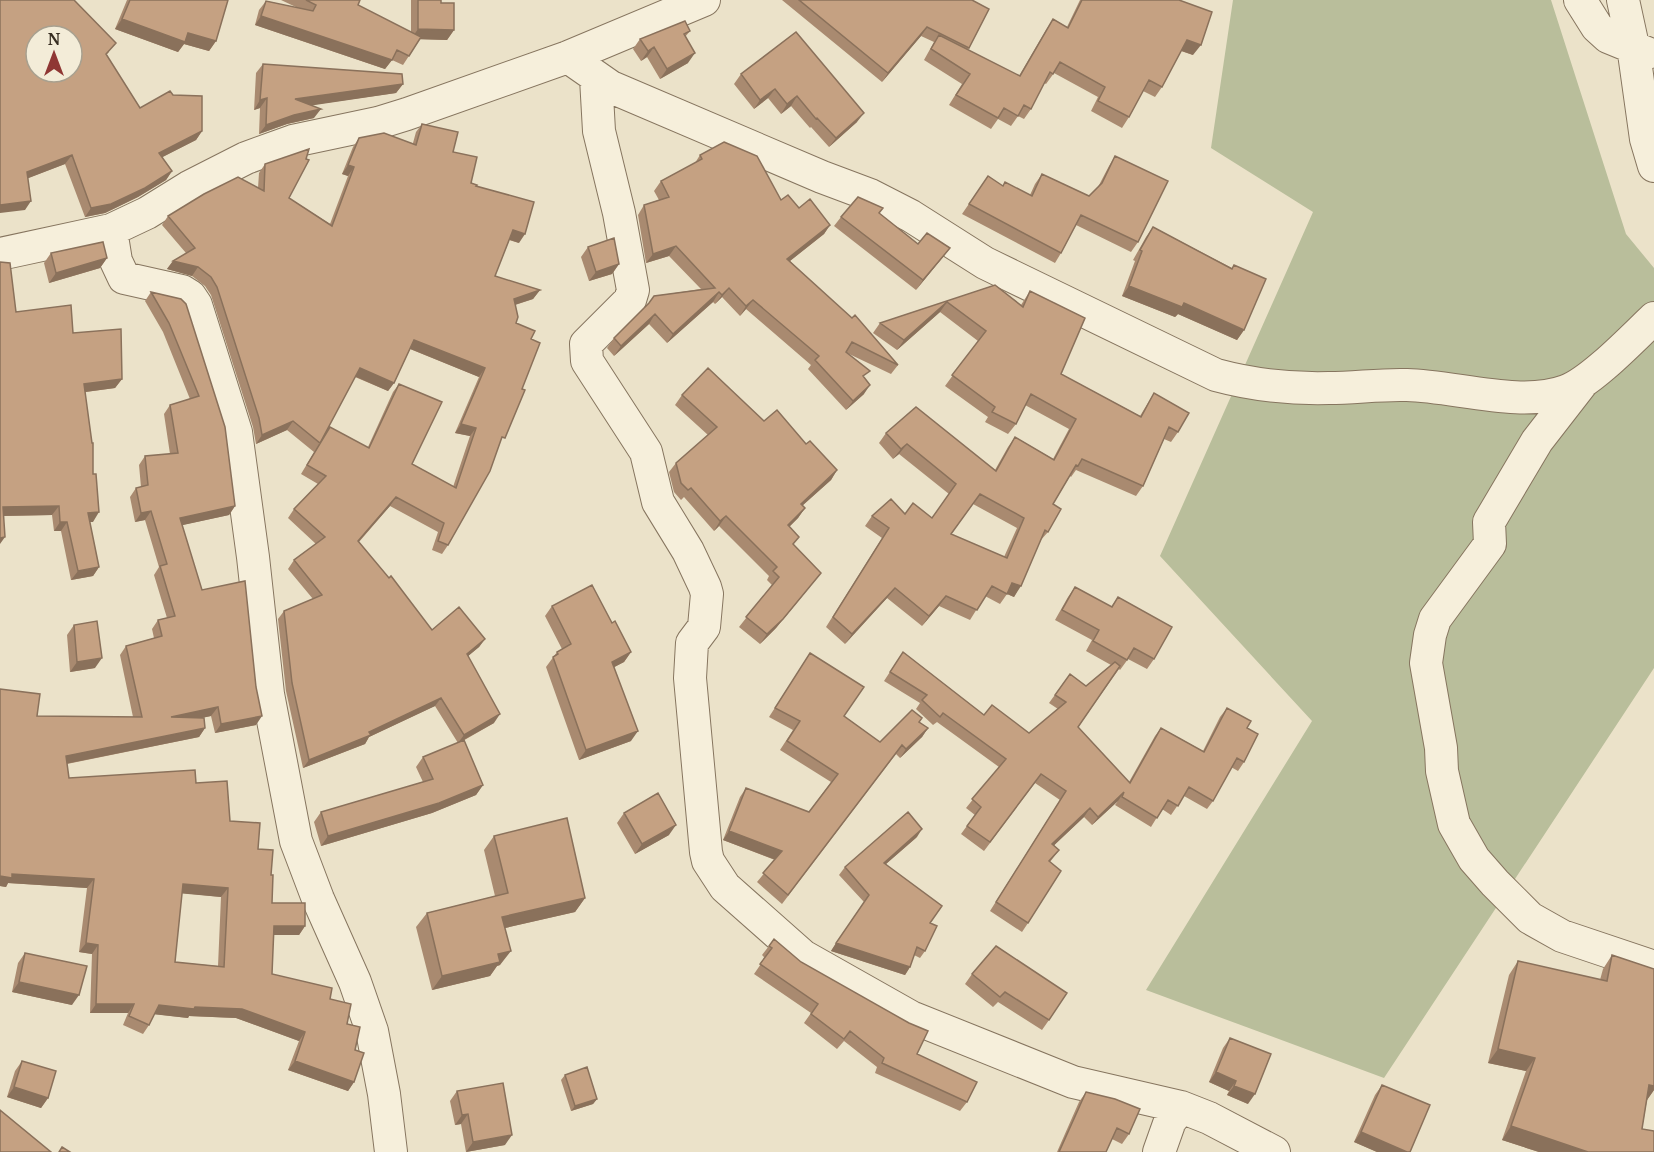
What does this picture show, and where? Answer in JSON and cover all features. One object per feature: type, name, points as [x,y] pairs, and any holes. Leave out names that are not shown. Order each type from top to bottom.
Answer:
[{"type":"street","points":[[0,254],[111,230],[147,213],[231,164],[293,141],[378,123],[568,57],[704,0]]},
{"type":"street","points":[[1580,0],[1597,27],[1608,37],[1644,52]]},
{"type":"street","points":[[1623,0],[1644,52],[1646,139],[1654,166]]},
{"type":"street","points":[[568,57],[611,87],[822,177],[870,195],[911,216],[985,263],[1216,375],[1238,381],[1286,387],[1408,385],[1518,397],[1553,395],[1568,391],[1583,383]]},
{"type":"street","points":[[596,78],[600,131],[619,213],[633,290],[630,300],[585,344],[585,348],[587,361],[646,452],[658,502],[688,551],[707,594],[704,627],[692,642],[690,678],[708,861],[725,887],[803,956],[911,1017],[1073,1082],[1181,1107],[1209,1118],[1274,1152]]},
{"type":"street","points":[[111,230],[116,261],[124,278],[182,291],[190,296],[196,305],[236,432],[258,597],[268,694],[296,841],[355,982],[372,1031],[384,1094],[391,1152]]},
{"type":"street","points":[[1654,318],[1583,383],[1537,441],[1489,522],[1490,544],[1435,619],[1430,634],[1426,663],[1441,748],[1442,771],[1454,824],[1474,859],[1530,918],[1562,936],[1654,967]]},
{"type":"street","points":[[1159,1152],[1170,1121],[1181,1107]]},
{"type":"green space","points":[[1233,0],[1551,0],[1626,234],[1654,268],[1654,668],[1384,1078],[1146,990],[1312,721],[1160,556],[1313,212],[1211,148]]},
{"type":"building","points":[[0,0],[74,0],[116,43],[106,54],[140,108],[170,91],[173,95],[202,96],[202,131],[159,153],[172,171],[145,188],[111,204],[91,208],[72,155],[27,172],[31,201],[0,205]]},
{"type":"building","points":[[130,0],[228,0],[216,41],[188,33],[185,42],[122,19]]},
{"type":"building","points":[[306,0],[360,0],[358,5],[421,37],[409,56],[397,50],[392,60],[261,16],[266,1],[313,11],[316,5]]},
{"type":"building","points":[[418,0],[441,0],[441,3],[454,3],[454,30],[418,29]]},
{"type":"building","points":[[799,0],[972,0],[989,9],[969,48],[927,27],[888,73]]},
{"type":"building","points":[[1082,0],[1179,0],[1212,12],[1201,45],[1187,40],[1162,87],[1149,80],[1129,117],[1098,101],[1105,87],[1060,62],[1053,74],[1050,72],[1031,109],[1024,105],[1018,116],[1004,108],[998,118],[956,95],[970,74],[931,49],[939,35],[1020,76],[1053,19],[1068,28]]},
{"type":"building","points":[[685,21],[690,31],[684,34],[695,53],[667,69],[654,47],[648,51],[640,39]]},
{"type":"building","points":[[796,32],[864,113],[836,138],[797,96],[787,104],[775,89],[760,100],[741,74]]},
{"type":"building","points":[[263,64],[402,74],[403,84],[295,99],[321,109],[266,125],[267,98],[260,100]]},
{"type":"building","points":[[422,124],[458,132],[453,152],[477,157],[471,183],[534,202],[525,234],[513,230],[495,276],[540,290],[514,299],[518,317],[516,323],[535,331],[531,339],[540,343],[522,389],[525,390],[505,438],[502,437],[490,471],[448,545],[438,541],[444,523],[396,497],[358,541],[389,578],[391,576],[432,630],[459,607],[485,639],[467,654],[500,714],[464,735],[441,698],[369,732],[371,735],[309,760],[292,683],[284,611],[322,595],[294,560],[325,537],[294,509],[326,476],[307,465],[330,427],[369,448],[399,384],[442,402],[412,464],[456,488],[476,428],[461,424],[485,368],[414,340],[394,383],[360,368],[320,443],[293,421],[262,435],[259,418],[217,287],[211,277],[198,267],[173,261],[195,248],[168,216],[238,177],[264,191],[265,164],[309,149],[306,159],[309,160],[289,198],[332,226],[354,167],[348,165],[359,138],[384,133],[416,145]]},
{"type":"building","points":[[724,142],[757,156],[781,200],[788,195],[799,208],[810,199],[830,225],[787,259],[852,318],[855,315],[898,365],[852,342],[846,352],[870,371],[863,376],[870,385],[853,401],[815,360],[819,356],[753,300],[746,306],[729,288],[722,295],[719,292],[673,334],[655,314],[621,346],[614,338],[654,296],[715,288],[676,246],[653,254],[644,205],[669,197],[661,181],[702,159],[700,155]]},
{"type":"building","points":[[1115,156],[1168,181],[1138,242],[1081,215],[1061,253],[969,204],[988,176],[1003,186],[1005,182],[1032,196],[1042,174],[1089,196],[1102,183]]},
{"type":"building","points":[[858,197],[883,208],[879,213],[918,244],[927,233],[950,248],[923,280],[841,217]]},
{"type":"building","points":[[1153,227],[1232,269],[1234,265],[1266,279],[1244,330],[1184,303],[1182,307],[1129,286],[1142,251],[1140,250]]},
{"type":"building","points":[[614,238],[619,264],[596,272],[588,247]]},
{"type":"building","points":[[103,242],[107,258],[56,273],[51,253]]},
{"type":"building","points":[[0,262],[10,263],[16,312],[71,305],[73,333],[121,329],[122,379],[84,384],[93,443],[93,474],[96,474],[99,512],[88,513],[99,567],[78,571],[67,522],[60,522],[59,506],[3,507],[5,537],[0,538]]},
{"type":"building","points":[[995,285],[1023,307],[1030,291],[1085,318],[1061,374],[1141,417],[1154,393],[1189,413],[1178,432],[1169,427],[1143,486],[1082,459],[1078,466],[1076,465],[1053,504],[1061,509],[1048,532],[1045,530],[1021,586],[1012,583],[1007,594],[992,586],[977,610],[946,596],[929,616],[895,588],[852,634],[833,617],[889,528],[872,516],[891,499],[905,514],[913,503],[932,518],[956,484],[907,444],[901,449],[886,433],[916,407],[996,471],[1015,437],[1054,460],[1076,419],[1031,394],[1016,424],[992,412],[995,407],[952,375],[986,331],[947,302],[904,340],[880,323]],"holes":[[[980,494],[1024,518],[1007,558],[951,534]]]},
{"type":"building","points":[[151,292],[181,299],[186,304],[225,427],[235,506],[180,518],[202,590],[245,581],[256,687],[262,716],[221,724],[218,707],[171,717],[204,718],[205,728],[66,756],[69,778],[195,770],[196,783],[227,781],[230,821],[260,823],[258,849],[273,850],[272,903],[305,903],[305,926],[274,926],[272,974],[332,988],[330,999],[351,1004],[347,1024],[360,1027],[355,1050],[364,1053],[354,1082],[295,1061],[305,1032],[242,1009],[195,1007],[194,1009],[159,1005],[149,1025],[129,1016],[134,1004],[96,1004],[98,945],[86,943],[94,879],[12,874],[12,878],[0,876],[0,689],[40,694],[37,716],[142,717],[126,646],[162,636],[158,620],[175,616],[160,566],[167,564],[151,511],[141,513],[136,488],[148,485],[145,456],[178,453],[170,405],[199,396],[169,323]],"holes":[[[183,884],[228,888],[224,967],[175,962]]]},
{"type":"building","points":[[708,368],[764,421],[777,410],[806,444],[810,441],[837,470],[801,504],[805,508],[788,525],[799,537],[793,544],[821,573],[783,619],[767,634],[746,617],[779,577],[773,571],[777,567],[726,516],[720,521],[691,488],[688,490],[681,483],[676,463],[717,427],[682,395]]},
{"type":"building","points":[[592,585],[612,623],[615,621],[631,652],[612,662],[638,731],[586,750],[553,657],[571,644],[552,606]]},
{"type":"building","points":[[1075,587],[1112,607],[1118,597],[1172,627],[1154,659],[1134,648],[1127,660],[1093,641],[1099,630],[1062,610]]},
{"type":"building","points":[[97,621],[102,658],[77,662],[74,625]]},
{"type":"building","points":[[903,652],[984,715],[992,705],[1029,733],[1066,702],[1055,695],[1070,674],[1086,686],[1115,662],[1120,666],[1078,727],[1130,783],[1161,728],[1204,752],[1227,708],[1251,721],[1247,728],[1258,734],[1244,762],[1237,758],[1213,801],[1189,787],[1178,806],[1168,800],[1157,818],[1122,797],[1124,792],[1098,817],[1090,808],[1052,844],[1059,850],[1049,861],[1061,871],[1028,923],[996,902],[1066,791],[1041,774],[990,842],[967,826],[981,807],[972,799],[1006,759],[943,713],[940,717],[922,700],[927,695],[890,672]]},
{"type":"building","points":[[810,653],[864,687],[844,716],[880,742],[912,710],[922,718],[919,722],[928,728],[906,749],[902,745],[788,895],[763,873],[782,851],[729,831],[746,788],[809,812],[838,774],[787,741],[800,721],[775,708]]},
{"type":"building","points":[[464,740],[483,785],[439,803],[328,836],[321,812],[433,779],[423,757]]},
{"type":"building","points":[[658,793],[676,825],[642,844],[624,813]]},
{"type":"building","points":[[908,812],[922,829],[884,863],[942,906],[930,923],[937,926],[925,951],[917,947],[910,967],[836,943],[869,895],[845,867]]},
{"type":"building","points":[[567,818],[585,898],[502,917],[511,951],[498,954],[500,962],[442,976],[427,913],[508,893],[494,836]]},
{"type":"building","points":[[774,939],[801,962],[909,1023],[928,1031],[917,1054],[977,1082],[967,1102],[882,1063],[884,1058],[850,1031],[844,1039],[811,1014],[818,1004],[760,964],[772,948],[769,946]]},
{"type":"building","points":[[996,946],[1067,993],[1049,1020],[1005,992],[1000,997],[972,974]]},
{"type":"building","points":[[25,953],[87,966],[79,995],[19,982]]},
{"type":"building","points":[[1612,955],[1654,969],[1654,1086],[1649,1085],[1642,1129],[1654,1131],[1654,1152],[1588,1152],[1511,1126],[1535,1058],[1498,1049],[1518,961],[1607,981]]},
{"type":"building","points":[[1230,1038],[1271,1054],[1255,1094],[1234,1086],[1236,1081],[1216,1072]]},
{"type":"building","points":[[22,1061],[56,1071],[48,1098],[14,1087]]},
{"type":"building","points":[[587,1067],[597,1099],[575,1106],[565,1075]]},
{"type":"building","points":[[503,1083],[512,1135],[473,1142],[468,1114],[462,1115],[457,1091]]},
{"type":"building","points":[[1382,1085],[1430,1105],[1410,1152],[1361,1132]]},
{"type":"building","points":[[1086,1092],[1115,1099],[1140,1109],[1129,1134],[1117,1128],[1106,1152],[1059,1152]]},
{"type":"building","points":[[0,1110],[51,1152],[0,1152]]},
{"type":"building","points":[[62,1147],[70,1152],[59,1152]]}]
